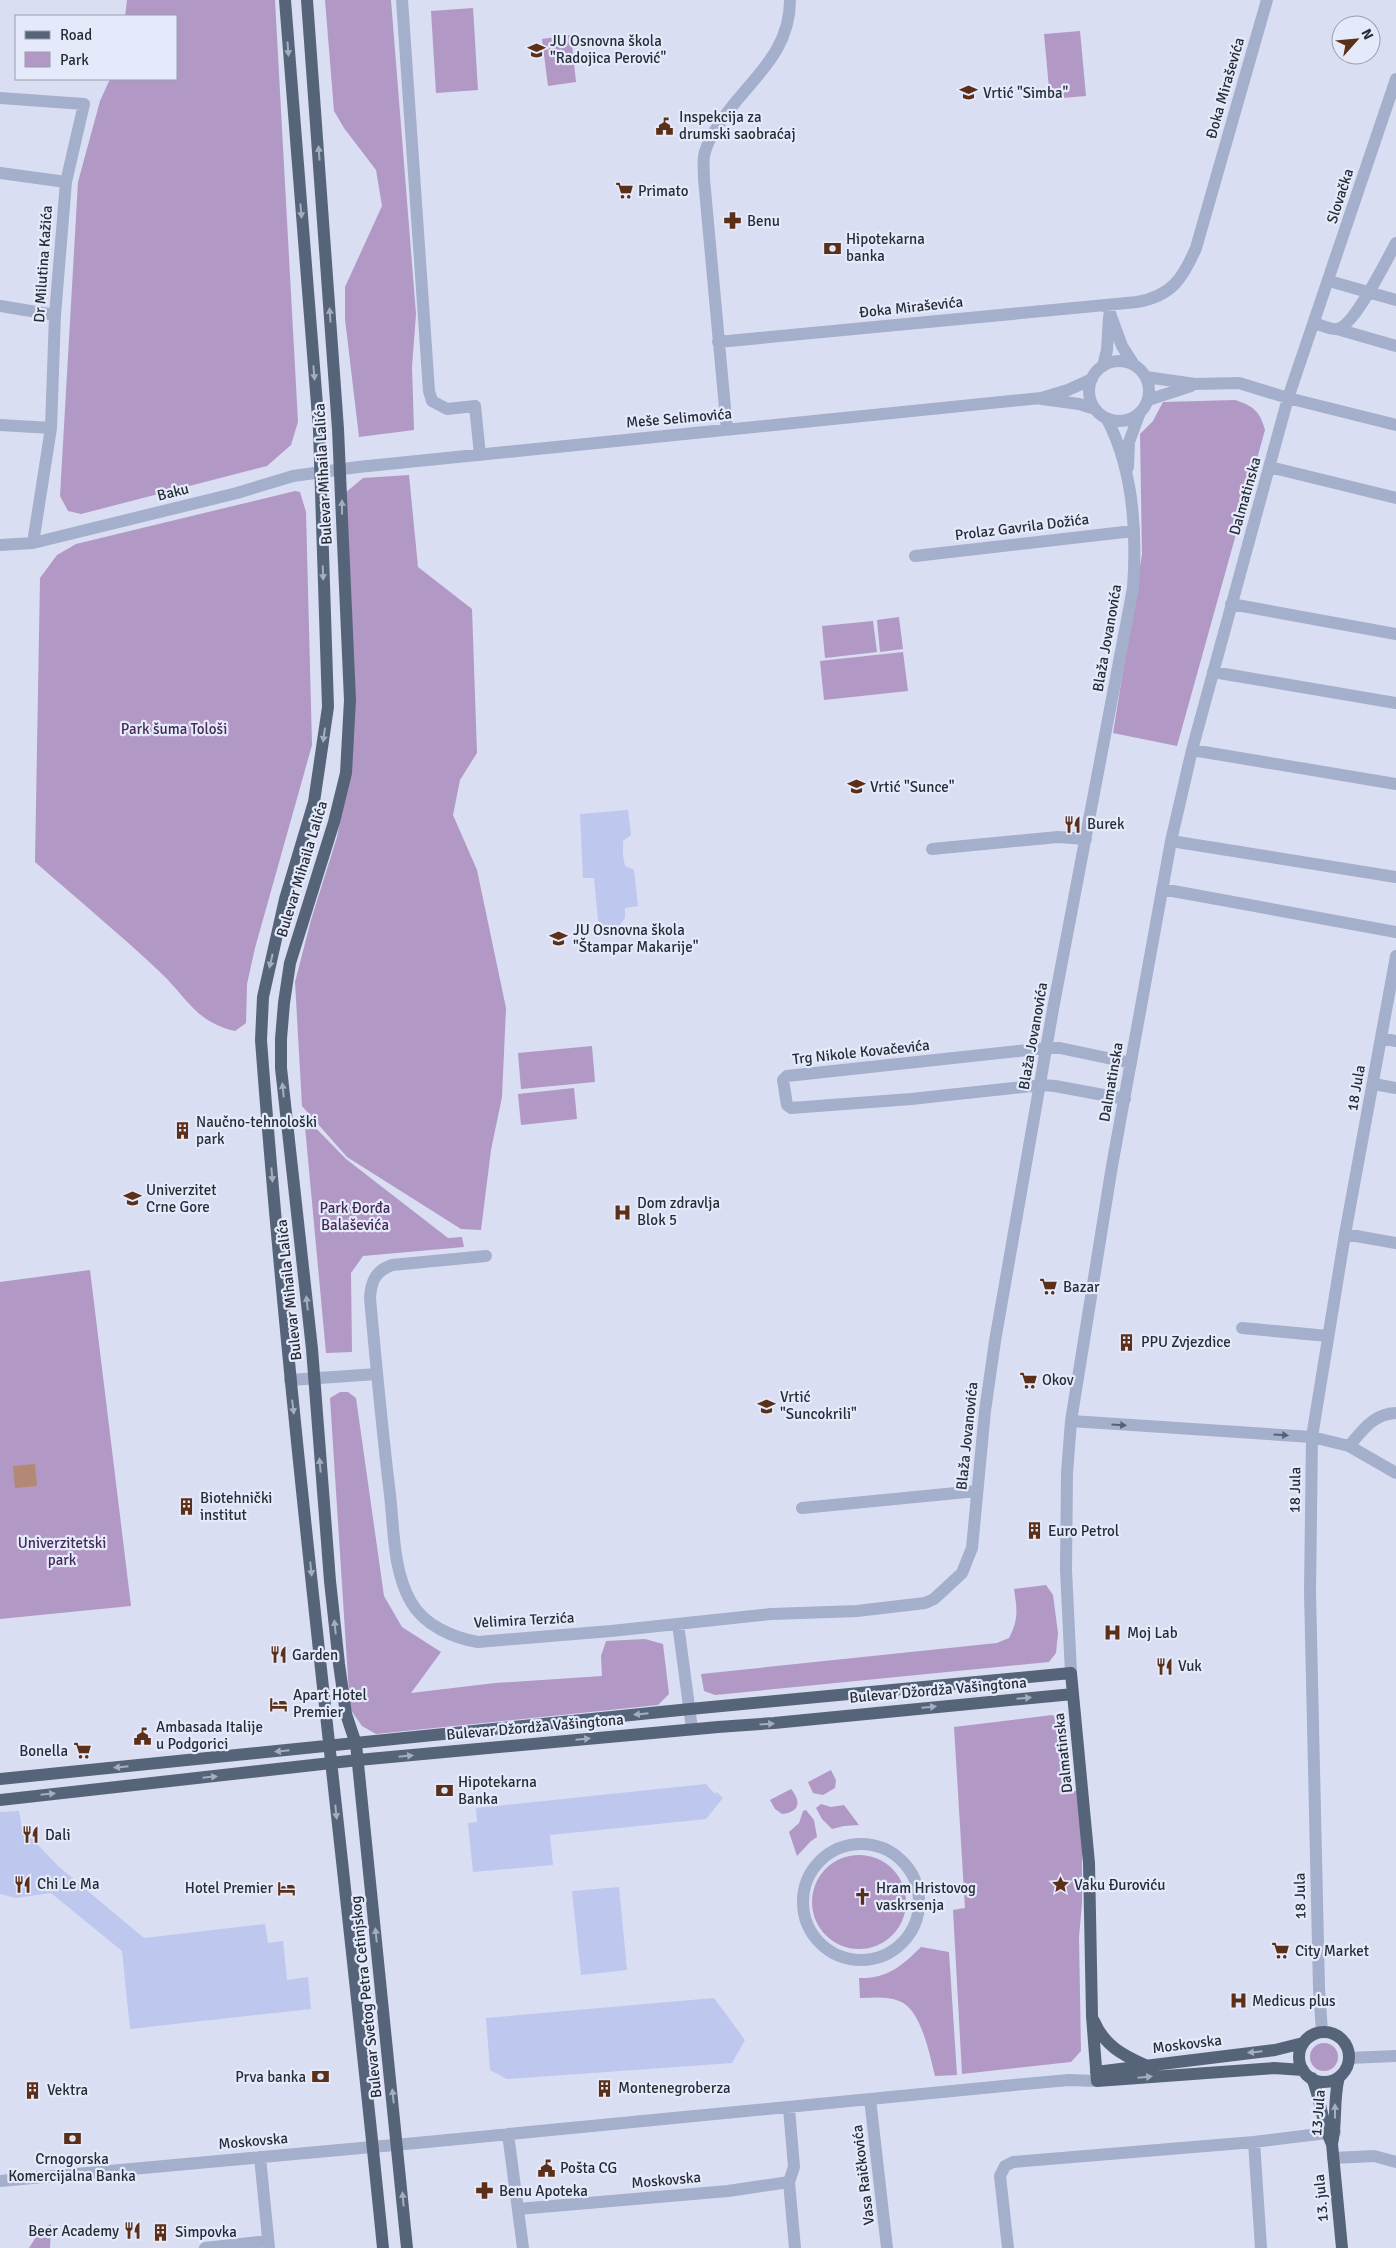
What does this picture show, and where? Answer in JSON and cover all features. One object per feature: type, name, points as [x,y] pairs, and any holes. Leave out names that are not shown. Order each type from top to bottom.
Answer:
[{"type":"main road","name":"Bulevar Mihaila Lalića","points":[[285,0],[319,430],[328,707],[314,802],[285,899],[262,997],[261,1040],[290,1380],[331,1746]]},
{"type":"main road","name":"Bulevar Mihaila Lalića","points":[[307,0],[340,469],[350,700],[346,774],[334,822],[290,963],[280,1039],[281,1068],[314,1378],[329,1571],[339,1664],[346,1714],[356,1744]]},
{"type":"main road","name":"Bulevar Džordža Vašingtona","points":[[0,1779],[690,1709],[1071,1673]]},
{"type":"main road","name":"Dalmatinska","points":[[1071,1673],[1089,1863],[1092,2016],[1096,2076]]},
{"type":"main road","name":"Bulevar Džordža Vašingtona","points":[[0,1800],[358,1760],[1073,1694]]},
{"type":"main road","name":"Bulevar Svetog Petra Cetinjskog","points":[[356,1744],[408,2248]]},
{"type":"main road","name":"Bulevar Svetog Petra Cetinjskog","points":[[331,1746],[383,2248]]},
{"type":"main road","points":[[1092,2016],[1102,2036],[1113,2048],[1145,2066]]},
{"type":"main road","points":[[1322,2032],[1336,2035],[1341,2039],[1346,2044],[1349,2058],[1344,2072],[1338,2077],[1325,2082],[1307,2074],[1299,2057],[1303,2044],[1308,2038],[1322,2032]]},
{"type":"main road","name":"Moskovska","points":[[1096,2076],[1145,2066],[1276,2050],[1303,2044]]},
{"type":"main road","name":"Moskovska","points":[[1096,2076],[1264,2069],[1307,2074]]},
{"type":"main road","name":"13 Jula","points":[[1307,2074],[1322,2108],[1331,2137]]},
{"type":"main road","name":"13 Jula","points":[[1331,2137],[1338,2077]]},
{"type":"main road","name":"13. jula","points":[[1331,2137],[1342,2248]]},
{"type":"street","points":[[402,0],[429,391],[432,401],[447,409],[475,406],[480,454]]},
{"type":"street","points":[[727,430],[704,179],[704,155],[713,134],[728,112],[781,45],[788,26],[790,0]]},
{"type":"street","name":"Đoka Miraševića","points":[[718,342],[1108,310],[1153,299],[1170,289],[1183,276],[1196,248],[1267,0]]},
{"type":"street","name":"Slovačka","points":[[1314,324],[1395,86]]},
{"type":"street","name":"Dr Milutina Kažića","points":[[0,98],[84,104],[66,182],[55,315],[51,428],[33,543]]},
{"type":"street","points":[[0,173],[66,182]]},
{"type":"street","points":[[1337,329],[1346,325],[1352,318],[1369,292],[1396,243]]},
{"type":"street","points":[[1329,281],[1396,300]]},
{"type":"street","points":[[0,306],[55,315]]},
{"type":"street","points":[[1108,310],[1122,346],[1134,365],[1146,377],[1149,384],[1148,400],[1139,415],[1122,422],[1107,419],[1095,409],[1090,395],[1092,379],[1103,366],[1107,350],[1108,310]]},
{"type":"street","points":[[1314,324],[1396,346]]},
{"type":"street","name":"Dalmatinska","points":[[1071,1673],[1066,1570],[1067,1473],[1071,1421],[1112,1166],[1162,888],[1192,750],[1231,604],[1288,398],[1314,324]]},
{"type":"street","points":[[1103,366],[1118,361],[1134,365]]},
{"type":"street","points":[[1146,377],[1195,384],[1239,383],[1288,398],[1396,424]]},
{"type":"street","name":"Meše Selimovića","points":[[320,472],[480,454],[1040,398],[1068,390],[1092,379]]},
{"type":"street","points":[[1148,400],[1195,384]]},
{"type":"street","name":"Meše Selimovića","points":[[1040,398],[1079,404],[1095,409]]},
{"type":"street","name":"Blaža Jovanovića","points":[[1127,477],[1130,442],[1139,415]]},
{"type":"street","name":"Blaža Jovanovića","points":[[942,1592],[962,1573],[972,1548],[995,1341],[1046,1048],[1130,608],[1134,569],[1133,531],[1127,477],[1118,443],[1107,419]]},
{"type":"street","points":[[0,425],[51,428]]},
{"type":"street","points":[[1270,467],[1396,498]]},
{"type":"street","name":"Baku","points":[[0,545],[33,543],[237,493],[293,476],[320,472]]},
{"type":"street","name":"Prolaz Gavrila Dožića","points":[[915,556],[1133,531]]},
{"type":"street","points":[[1231,604],[1396,634]]},
{"type":"street","points":[[1214,672],[1396,703]]},
{"type":"street","points":[[1192,750],[1396,784]]},
{"type":"street","points":[[932,849],[1058,837],[1086,839]]},
{"type":"street","points":[[1171,841],[1396,877]]},
{"type":"street","points":[[1162,888],[1396,932]]},
{"type":"street","name":"18 Jula","points":[[1322,2032],[1319,1988],[1310,1592],[1312,1437],[1345,1234],[1381,1038],[1392,991],[1396,956]]},
{"type":"street","points":[[1381,1038],[1396,1041]]},
{"type":"street","points":[[1046,1048],[1060,1048],[1131,1063]]},
{"type":"street","name":"Trg Nikole Kovačevića","points":[[1040,1085],[911,1099],[791,1108],[786,1105],[783,1080],[787,1076],[1046,1048]]},
{"type":"street","points":[[1374,1084],[1396,1088]]},
{"type":"street","points":[[1040,1085],[1055,1086],[1125,1100]]},
{"type":"street","points":[[1345,1234],[1396,1243]]},
{"type":"street","name":"Velimira Terzića","points":[[486,1256],[392,1265],[380,1271],[371,1283],[370,1298],[377,1374],[399,1574],[412,1603],[427,1620],[460,1639],[478,1642],[771,1614],[870,1610],[925,1603],[942,1592]]},
{"type":"street","points":[[1242,1328],[1328,1336]]},
{"type":"street","points":[[290,1380],[377,1374]]},
{"type":"street","points":[[1349,1446],[1373,1419],[1382,1415],[1396,1413]]},
{"type":"street","points":[[1071,1421],[1312,1437],[1349,1446],[1396,1473]]},
{"type":"street","points":[[802,1508],[977,1491]]},
{"type":"street","points":[[678,1624],[692,1729]]},
{"type":"street","points":[[861,1844],[886,1850],[897,1857],[914,1877],[919,1903],[913,1928],[896,1948],[885,1955],[859,1960],[846,1958],[833,1953],[813,1934],[807,1921],[804,1907],[807,1882],[818,1863],[836,1850],[861,1844]]},
{"type":"street","points":[[1349,2058],[1396,2056]]},
{"type":"street","name":"Moskovska","points":[[0,2181],[789,2108],[870,2098],[1077,2080],[1096,2076]]},
{"type":"street","name":"Vasa Raičkovića","points":[[870,2098],[887,2248]]},
{"type":"street","points":[[789,2108],[794,2167],[789,2182],[794,2248]]},
{"type":"street","points":[[508,2134],[522,2248]]},
{"type":"street","points":[[1008,2248],[1000,2176],[1005,2166],[1013,2162],[1331,2137]]},
{"type":"street","points":[[1254,2142],[1261,2248]]},
{"type":"street","points":[[1333,2158],[1374,2156],[1396,2162]]},
{"type":"street","points":[[205,2248],[268,2245],[260,2157]]},
{"type":"street","name":"Moskovska","points":[[518,2209],[728,2190],[789,2182]]},
{"type":"green space","points":[[127,0],[275,0],[298,422],[291,445],[267,466],[81,514],[68,511],[60,496],[78,182],[100,101],[110,80],[178,80],[178,15],[125,15]]},
{"type":"green space","points":[[325,0],[391,0],[416,314],[412,367],[414,430],[359,437],[345,319],[345,287],[382,206],[376,170],[344,128],[334,111]]},
{"type":"green space","points":[[473,8],[478,90],[436,93],[431,11]]},
{"type":"green space","points":[[1080,31],[1086,96],[1050,99],[1044,34]]},
{"type":"green space","points":[[571,35],[576,82],[548,86],[542,39]]},
{"type":"green space","points":[[1235,400],[1255,410],[1261,418],[1265,430],[1177,746],[1113,733],[1142,554],[1140,434],[1153,421],[1163,402]]},
{"type":"green space","points":[[409,475],[418,567],[472,609],[477,753],[460,780],[453,815],[477,870],[506,1008],[502,1097],[491,1150],[481,1230],[461,1229],[347,1157],[302,1106],[295,982],[311,920],[337,837],[351,764],[345,493],[363,478]]},
{"type":"green space","name":"Park šuma Tološi","points":[[295,491],[300,492],[306,512],[312,745],[255,948],[247,984],[246,1023],[235,1031],[211,1022],[201,1015],[146,959],[35,862],[40,578],[57,555],[76,544]]},
{"type":"green space","points":[[899,617],[903,649],[880,652],[877,620]]},
{"type":"green space","points":[[873,621],[877,652],[825,658],[822,626]]},
{"type":"green space","points":[[903,652],[908,691],[824,700],[820,661]]},
{"type":"green space","points":[[592,1046],[595,1082],[521,1089],[518,1053]]},
{"type":"green space","points":[[574,1088],[577,1119],[521,1125],[518,1094]]},
{"type":"green space","name":"Park Đorđa Balaševića","points":[[304,1116],[346,1159],[448,1238],[462,1237],[464,1247],[363,1256],[351,1273],[352,1352],[326,1353]]},
{"type":"green space","name":"Univerzitetski park","points":[[90,1270],[131,1606],[0,1619],[0,1282]]},
{"type":"green space","points":[[340,1392],[348,1392],[356,1398],[384,1596],[402,1627],[441,1652],[411,1693],[495,1683],[602,1676],[601,1656],[606,1641],[645,1639],[663,1644],[669,1694],[658,1705],[376,1734],[362,1726],[350,1709],[330,1398]]},
{"type":"green space","points":[[1046,1585],[1053,1595],[1058,1633],[1056,1653],[1049,1662],[715,1695],[704,1691],[701,1674],[997,1643],[1009,1638],[1016,1619],[1014,1589]]},
{"type":"green space","points":[[1052,1715],[1063,1728],[1066,1738],[1071,1791],[1078,1791],[1082,1840],[1082,1903],[1079,1937],[1081,2051],[1071,2062],[962,2074],[953,1910],[965,1908],[954,1727]]},
{"type":"green space","points":[[831,1770],[836,1780],[835,1788],[823,1795],[813,1793],[808,1782]]},
{"type":"green space","points":[[791,1789],[797,1798],[797,1806],[792,1811],[782,1814],[775,1809],[770,1800]]},
{"type":"green space","points":[[821,1804],[831,1807],[844,1805],[859,1825],[832,1829],[822,1819],[816,1808]]},
{"type":"green space","points":[[806,1810],[814,1820],[817,1837],[797,1856],[789,1832],[799,1823],[803,1811]]},
{"type":"green space","points":[[859,1855],[877,1859],[892,1869],[902,1884],[906,1902],[902,1920],[892,1935],[877,1945],[859,1949],[841,1945],[826,1935],[816,1920],[812,1902],[816,1884],[826,1869],[841,1859]]},
{"type":"green space","points":[[921,1947],[949,1952],[957,2075],[935,2076],[919,2023],[907,2005],[890,1998],[860,1998],[859,1978],[886,1974],[907,1960]]},
{"type":"green space","points":[[1324,2043],[1334,2047],[1338,2057],[1334,2067],[1324,2071],[1314,2067],[1310,2057],[1314,2047]]},
{"type":"green space","points":[[51,2224],[50,2248],[29,2248],[41,2229]]},
{"type":"shaded area","points":[[628,810],[631,835],[623,841],[623,856],[625,866],[634,870],[638,906],[625,908],[625,918],[620,925],[599,930],[594,878],[583,878],[580,814]]},
{"type":"shaded area","points":[[35,1464],[37,1486],[15,1488],[13,1466]]},
{"type":"shaded area","points":[[706,1784],[715,1794],[717,1792],[723,1798],[706,1819],[550,1835],[553,1865],[473,1872],[468,1823],[477,1822],[476,1808]]},
{"type":"shaded area","points":[[19,1811],[22,1828],[58,1866],[144,1938],[265,1924],[268,1943],[283,1941],[287,1980],[308,1977],[311,2009],[130,2029],[122,1951],[51,1893],[16,1898],[0,1894],[0,1812]]},
{"type":"shaded area","points":[[619,1887],[627,1970],[581,1975],[572,1891]]},
{"type":"shaded area","points":[[714,1998],[745,2040],[732,2063],[507,2079],[490,2070],[486,2018]]},
{"type":"place","name":"JU Osnovna škola \"Radojica Perović\"","points":[[536,50]]},
{"type":"place","name":"Vrtić \"Simba\"","points":[[969,93]]},
{"type":"place","name":"Inspekcija za drumski saobraćaj","points":[[665,126]]},
{"type":"place","name":"Primato","points":[[624,191]]},
{"type":"place","name":"Benu","points":[[733,221]]},
{"type":"place","name":"Hipotekarna banka","points":[[832,248]]},
{"type":"place","name":"Vrtić \"Sunce\"","points":[[856,787]]},
{"type":"place","name":"Burek","points":[[1073,824]]},
{"type":"place","name":"JU Osnovna škola \"Štampar Makarije\"","points":[[559,939]]},
{"type":"place","name":"Naučno-tehnološki park","points":[[182,1131]]},
{"type":"place","name":"Univerzitet Crne Gore","points":[[132,1199]]},
{"type":"place","name":"Dom zdravlja Blok 5","points":[[623,1212]]},
{"type":"place","name":"Bazar","points":[[1049,1287]]},
{"type":"place","name":"PPU Zvjezdice","points":[[1127,1342]]},
{"type":"place","name":"Okov","points":[[1028,1380]]},
{"type":"place","name":"Vrtić \"Suncokrili\"","points":[[766,1406]]},
{"type":"place","name":"Biotehnički institut","points":[[186,1507]]},
{"type":"place","name":"Euro Petrol","points":[[1034,1531]]},
{"type":"place","name":"Moj Lab","points":[[1113,1633]]},
{"type":"place","name":"Garden","points":[[278,1655]]},
{"type":"place","name":"Vuk","points":[[1164,1666]]},
{"type":"place","name":"Apart Hotel Premier","points":[[279,1704]]},
{"type":"place","name":"Ambasada Italije u Podgorici","points":[[142,1736]]},
{"type":"place","name":"Bonella","points":[[82,1751]]},
{"type":"place","name":"Hipotekarna Banka","points":[[444,1791]]},
{"type":"place","name":"Dali","points":[[31,1835]]},
{"type":"place","name":"Chi Le Ma","points":[[23,1884]]},
{"type":"place","name":"Vaku Đuroviću","points":[[1060,1885]]},
{"type":"place","name":"Hotel Premier","points":[[287,1888]]},
{"type":"place","name":"Hram Hristovog vaskrsenja","points":[[862,1897]]},
{"type":"place","name":"City Market","points":[[1281,1951]]},
{"type":"place","name":"Medicus plus","points":[[1238,2001]]},
{"type":"place","name":"Prva banka","points":[[320,2077]]},
{"type":"place","name":"Montenegroberza","points":[[604,2088]]},
{"type":"place","name":"Vektra","points":[[33,2090]]},
{"type":"place","name":"Crnogorska Komercijalna Banka","points":[[72,2138]]},
{"type":"place","name":"Pošta CG","points":[[546,2168]]},
{"type":"place","name":"Benu Apoteka","points":[[485,2191]]},
{"type":"place","name":"Beer Academy","points":[[133,2231]]},
{"type":"place","name":"Simpovka","points":[[161,2232]]}]
